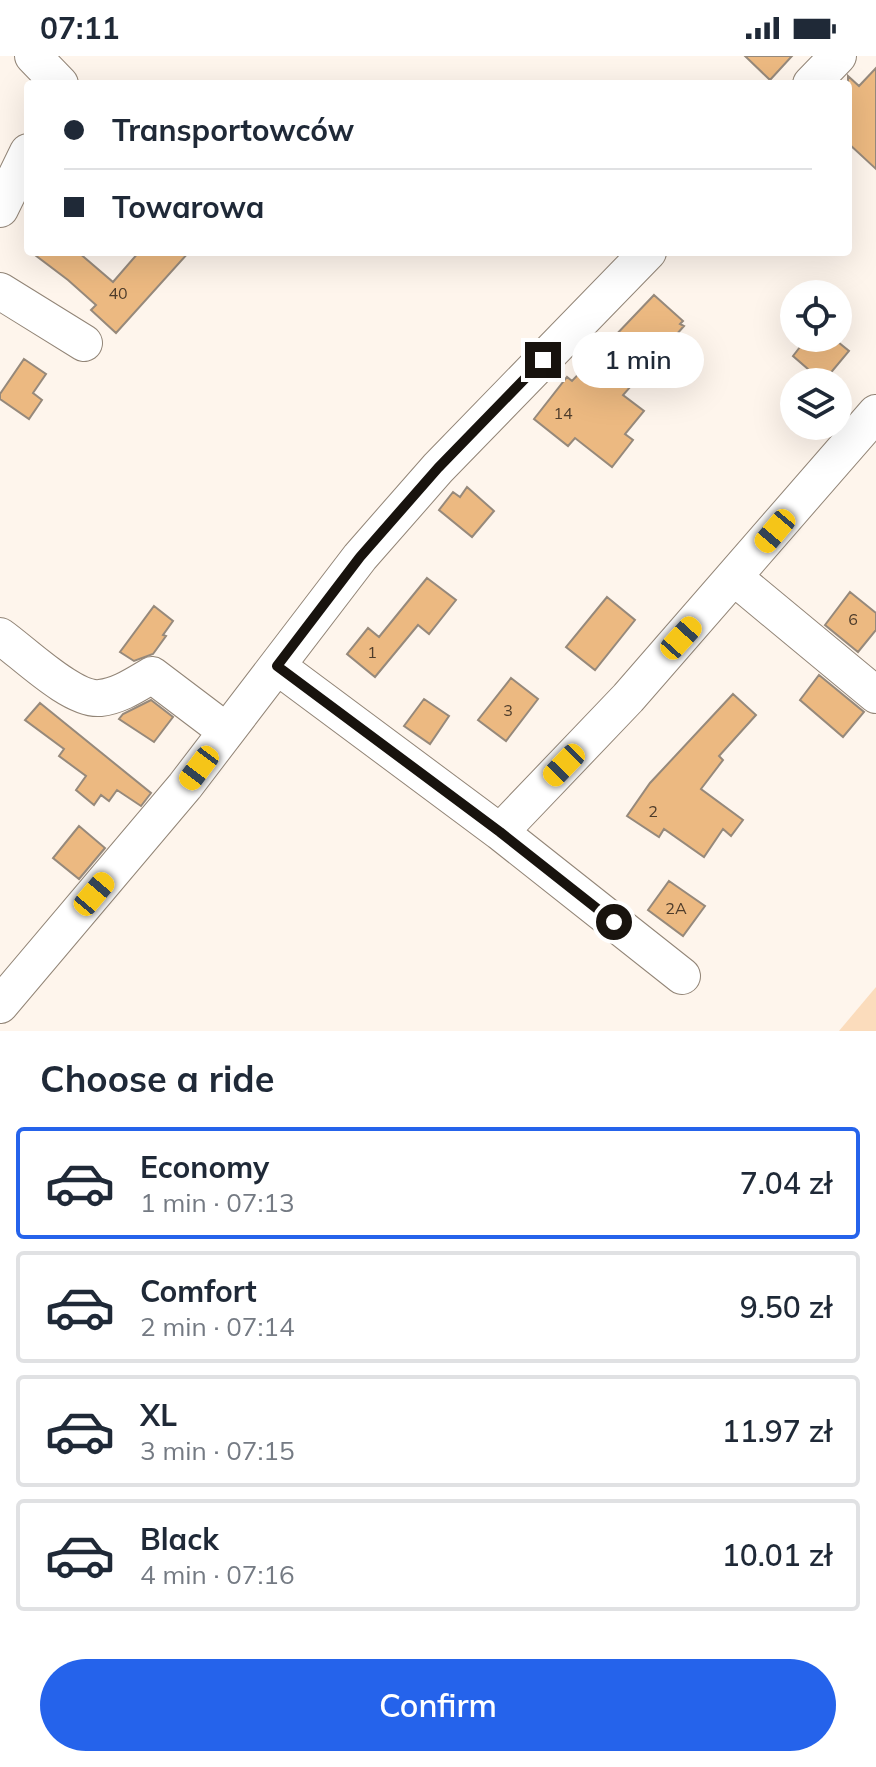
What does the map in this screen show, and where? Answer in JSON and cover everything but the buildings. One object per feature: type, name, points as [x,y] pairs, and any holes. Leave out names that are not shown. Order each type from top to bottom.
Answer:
[{"type":"street","points":[[33,56],[56,80]]},
{"type":"street","points":[[815,80],[838,56]]},
{"type":"street","points":[[0,209],[24,160]]},
{"type":"street","points":[[0,1005],[175,798],[360,557],[438,468],[644,256]]},
{"type":"street","points":[[0,291],[84,343]]},
{"type":"street","points":[[500,832],[628,698],[876,413]]},
{"type":"street","points":[[735,578],[876,695]]},
{"type":"street","points":[[8,641],[83,696],[98,699],[122,693],[152,675],[226,731]]},
{"type":"street","points":[[277,666],[500,832],[682,976]]},
{"type":"shaded area","points":[[876,987],[876,1031],[839,1031]]},
{"type":"route","points":[[543,360],[438,468],[360,557],[277,666],[500,832],[614,922]]}]
